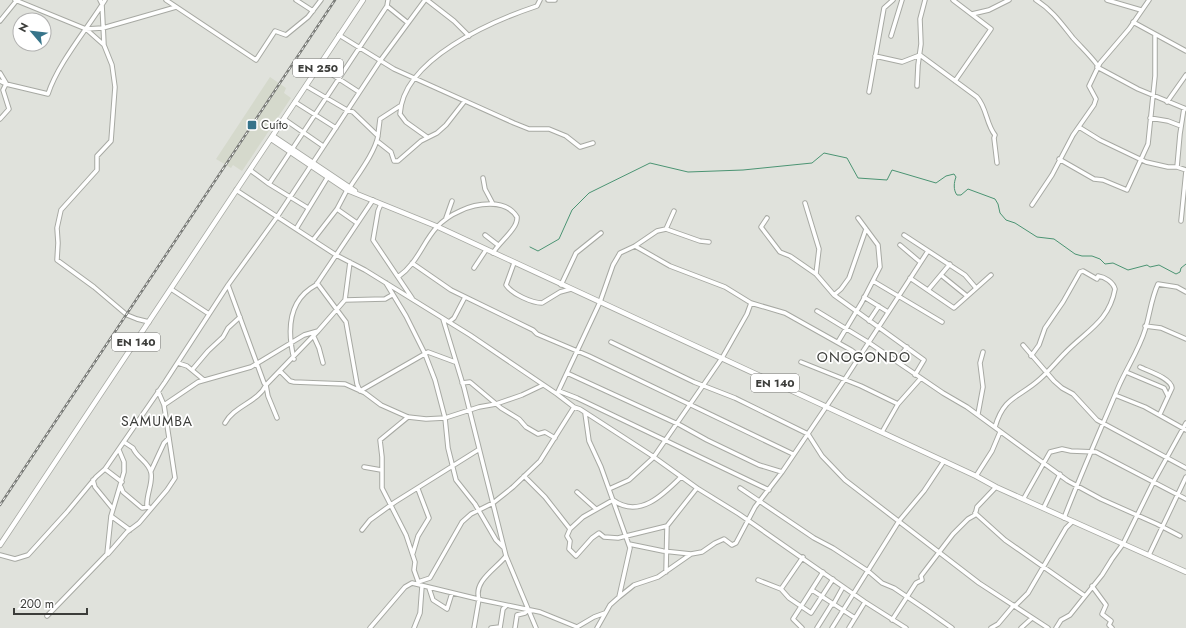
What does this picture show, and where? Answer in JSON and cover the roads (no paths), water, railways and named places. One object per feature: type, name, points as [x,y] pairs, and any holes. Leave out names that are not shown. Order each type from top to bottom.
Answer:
[{"type":"main road","name":"EN 250","points":[[272,138],[363,0]]},
{"type":"main road","name":"EN 140","points":[[0,545],[272,138],[329,176],[364,197],[436,226],[882,432],[976,476],[996,487],[1024,498],[1072,522],[1186,572]]},
{"type":"street","points":[[0,21],[16,0],[86,29],[104,45]]},
{"type":"street","points":[[100,0],[102,4],[104,45],[112,64],[115,82],[111,141],[97,156],[97,170],[60,210],[57,228],[58,243],[56,260],[94,287],[126,315],[149,322]]},
{"type":"street","points":[[0,81],[6,84],[48,94],[51,86],[105,0]]},
{"type":"street","points":[[166,0],[256,60],[275,31],[286,35],[313,11],[321,0]]},
{"type":"street","points":[[297,0],[313,11]]},
{"type":"street","points":[[269,184],[316,114],[325,97],[360,48],[387,6],[388,0]]},
{"type":"street","points":[[0,555],[14,559],[28,555],[67,512],[93,480],[105,469],[178,363],[228,285],[277,217],[380,61],[426,0],[458,25],[469,36]]},
{"type":"street","points":[[427,137],[403,119],[400,114],[400,106],[414,79],[430,61],[469,36],[488,25],[537,6],[540,0]]},
{"type":"street","points":[[548,0],[555,0]]},
{"type":"street","points":[[869,92],[884,8],[893,0]]},
{"type":"street","points":[[891,36],[902,0]]},
{"type":"street","points":[[922,0],[924,5]]},
{"type":"street","points":[[917,86],[921,44],[920,19],[925,0]]},
{"type":"street","points":[[952,0],[991,29],[955,81]]},
{"type":"street","points":[[972,14],[989,10],[1009,0]]},
{"type":"street","points":[[1036,0],[1053,11],[1074,39],[1088,52],[1098,67],[1152,96],[1185,109],[1181,126],[1177,167]]},
{"type":"street","points":[[1107,0],[1119,2],[1141,10]]},
{"type":"street","points":[[1032,205],[1079,127],[1096,102],[1089,86],[1098,67],[1149,0]]},
{"type":"street","points":[[387,6],[408,23]]},
{"type":"street","points":[[86,29],[103,28],[176,7]]},
{"type":"street","points":[[1133,22],[1186,51]]},
{"type":"street","points":[[339,35],[380,61],[414,79],[464,102],[529,129],[549,128],[566,136],[580,147],[593,144]]},
{"type":"street","points":[[1060,159],[1094,179],[1103,180],[1128,190],[1148,144],[1155,76],[1156,35]]},
{"type":"street","points":[[876,56],[902,62],[920,55]]},
{"type":"street","points":[[920,55],[977,97],[983,105],[987,119],[995,135],[994,138],[997,163]]},
{"type":"street","points":[[319,66],[359,92]]},
{"type":"street","points":[[0,73],[6,84]]},
{"type":"street","points":[[1167,102],[1186,75]]},
{"type":"street","points":[[0,118],[9,109],[3,90],[6,84]]},
{"type":"street","points":[[306,86],[347,110],[354,112],[378,136]]},
{"type":"street","points":[[295,102],[336,128]]},
{"type":"street","points":[[377,141],[391,152],[393,160],[396,162],[427,137],[437,133],[446,125],[464,102]]},
{"type":"street","points":[[313,240],[337,210],[348,188],[377,141],[380,119],[400,106]]},
{"type":"street","points":[[1150,118],[1168,121],[1181,126]]},
{"type":"street","points":[[284,119],[323,146]]},
{"type":"street","points":[[1079,127],[1100,140],[1141,160],[1155,165],[1177,167],[1186,171],[1181,221]]},
{"type":"street","points":[[250,170],[269,184],[308,208]]},
{"type":"street","points":[[296,229],[329,176]]},
{"type":"street","points":[[483,178],[485,189],[493,204]]},
{"type":"street","points":[[236,190],[336,255],[385,282],[449,322],[543,385],[768,490]]},
{"type":"street","points":[[294,359],[290,343],[294,305],[305,291],[317,283],[373,200]]},
{"type":"street","points":[[446,218],[452,201]]},
{"type":"street","points":[[805,203],[819,249],[816,274]]},
{"type":"street","points":[[381,204],[378,211],[373,240],[412,299]]},
{"type":"street","points":[[398,277],[414,262],[436,226],[446,218],[471,206],[493,204],[508,207],[515,214],[517,220],[514,228],[498,245],[493,253]]},
{"type":"street","points":[[337,210],[357,223]]},
{"type":"street","points":[[666,229],[674,211]]},
{"type":"street","points":[[767,218],[761,227],[780,252],[790,256],[816,274],[834,295],[924,360],[915,374]]},
{"type":"street","points":[[838,342],[880,267],[878,244],[858,218]]},
{"type":"street","points":[[558,393],[600,302],[616,257],[649,236],[666,229],[700,241],[709,242]]},
{"type":"street","points":[[834,295],[844,287],[849,278],[866,229]]},
{"type":"street","points":[[561,285],[576,253],[601,233]]},
{"type":"street","points":[[485,235],[498,245]]},
{"type":"street","points":[[904,235],[965,275],[976,288]]},
{"type":"street","points":[[900,245],[920,262]]},
{"type":"street","points":[[635,246],[670,266],[725,287],[751,303],[785,313],[813,330],[838,342],[859,356]]},
{"type":"street","points":[[474,268],[486,250]]},
{"type":"street","points":[[629,544],[691,554],[702,552],[714,543],[724,539],[730,544],[734,544],[748,521],[754,507],[760,502],[808,434],[928,251]]},
{"type":"street","points":[[225,423],[232,414],[262,394],[266,385],[294,359],[338,310],[345,300],[350,262]]},
{"type":"street","points":[[414,262],[440,283],[464,297],[533,330],[537,334],[577,351],[794,454]]},
{"type":"street","points":[[514,263],[506,285],[511,290],[530,300],[542,303],[560,292],[571,289]]},
{"type":"street","points":[[929,289],[950,264]]},
{"type":"street","points":[[995,427],[1000,413],[1010,400],[1040,380],[1070,348],[1090,332],[1105,314],[1115,289],[1112,283],[1101,276],[1098,276],[1097,279],[1082,271],[1080,272],[1063,302],[1042,333],[1040,345],[1031,356]]},
{"type":"street","points":[[910,278],[929,289],[954,308],[991,275]]},
{"type":"street","points":[[941,276],[967,296]]},
{"type":"street","points":[[873,281],[899,295],[942,322]]},
{"type":"street","points":[[385,282],[406,316],[425,354],[446,418],[446,437],[452,468],[458,484],[479,511],[494,537],[504,548]]},
{"type":"street","points":[[317,283],[346,322],[357,384],[360,391]]},
{"type":"street","points":[[1064,518],[1076,485],[1092,452],[1145,326],[1150,300],[1158,284],[1178,287],[1186,292]]},
{"type":"street","points":[[228,285],[277,418]]},
{"type":"street","points":[[171,289],[209,314]]},
{"type":"street","points":[[345,300],[385,299],[392,295]]},
{"type":"street","points":[[449,322],[456,316],[464,297]]},
{"type":"street","points":[[864,297],[888,312]]},
{"type":"street","points":[[609,489],[629,480],[653,458],[722,358],[747,314],[751,303]]},
{"type":"street","points":[[869,321],[879,306]]},
{"type":"street","points":[[817,311],[868,342],[978,414],[1000,432],[1076,485],[1180,536]]},
{"type":"street","points":[[192,370],[208,351],[223,337],[228,328],[240,317]]},
{"type":"street","points":[[443,319],[462,383],[506,556],[534,622],[534,628]]},
{"type":"street","points":[[1145,326],[1161,328],[1186,339]]},
{"type":"street","points":[[164,405],[193,385],[204,380],[238,372],[257,364],[304,335],[318,331]]},
{"type":"street","points":[[314,337],[323,363]]},
{"type":"street","points":[[611,342],[704,386],[735,398],[808,434],[832,468],[940,552],[951,563],[1048,628]]},
{"type":"street","points":[[1023,345],[1031,356],[1062,388],[1073,394],[1090,414],[1103,424],[1186,468]]},
{"type":"street","points":[[896,361],[907,347]]},
{"type":"street","points":[[360,391],[430,352],[455,362]]},
{"type":"street","points":[[978,414],[983,386],[980,364],[983,352]]},
{"type":"street","points":[[801,362],[845,379],[898,404]]},
{"type":"street","points":[[178,363],[192,370],[204,380]]},
{"type":"street","points":[[1140,367],[1167,379],[1171,384],[1172,388],[1160,414]]},
{"type":"street","points":[[280,371],[290,381],[299,383],[341,383],[360,391],[381,405],[408,417],[426,419],[446,418],[479,407],[496,404],[522,395],[543,385]]},
{"type":"street","points":[[1126,372],[1164,388],[1168,396]]},
{"type":"street","points":[[568,373],[759,465],[782,472]]},
{"type":"street","points":[[882,432],[898,404],[921,378]]},
{"type":"street","points":[[462,383],[469,381],[496,404],[538,434],[545,432],[555,438]]},
{"type":"street","points":[[47,616],[130,530],[171,485],[175,478],[164,405],[158,391]]},
{"type":"street","points":[[558,393],[574,407],[803,557],[853,594],[906,628]]},
{"type":"street","points":[[1115,395],[1160,414],[1184,429]]},
{"type":"street","points":[[420,584],[430,578],[462,522],[471,514],[493,503],[540,461],[574,407]]},
{"type":"street","points":[[585,413],[589,441],[601,467],[629,544],[629,551],[619,596]]},
{"type":"street","points":[[408,417],[380,440],[382,488],[406,535],[420,584],[420,613],[414,628]]},
{"type":"street","points":[[1056,628],[1061,620],[1070,615],[1102,575],[1112,558],[1123,544],[1166,457],[1184,429],[1186,423]]},
{"type":"street","points":[[976,476],[992,450],[1000,432]]},
{"type":"street","points":[[149,508],[146,497],[151,481],[151,471],[168,438]]},
{"type":"street","points":[[124,442],[133,448],[135,454],[146,462],[151,471]]},
{"type":"street","points":[[1024,498],[1050,452],[1062,449],[1096,452],[1186,499]]},
{"type":"street","points":[[107,554],[111,516],[121,490],[122,482],[124,462],[119,450]]},
{"type":"street","points":[[362,530],[370,520],[478,450]]},
{"type":"street","points":[[832,628],[899,521],[924,491],[944,461]]},
{"type":"street","points":[[364,467],[382,470]]},
{"type":"street","points":[[105,469],[122,482]]},
{"type":"street","points":[[1044,507],[1060,474]]},
{"type":"street","points":[[524,476],[545,497],[570,529]]},
{"type":"street","points":[[613,500],[626,506],[645,506],[657,499],[681,477]]},
{"type":"street","points":[[1149,555],[1186,477]]},
{"type":"street","points":[[93,480],[95,487],[113,509]]},
{"type":"street","points":[[892,620],[916,583],[922,580],[921,576],[956,531],[975,514],[980,503],[996,487]]},
{"type":"street","points":[[666,572],[667,526],[697,488]]},
{"type":"street","points":[[740,488],[868,571],[882,583],[907,596],[952,628]]},
{"type":"street","points":[[412,554],[420,533],[429,518],[418,489]]},
{"type":"street","points":[[121,490],[142,508],[149,508]]},
{"type":"street","points":[[577,492],[596,509]]},
{"type":"street","points":[[613,500],[583,517],[570,529],[567,536],[570,541],[569,549],[576,556],[592,538],[599,533],[604,537],[609,538],[667,526]]},
{"type":"street","points":[[975,514],[1005,540],[1085,596]]},
{"type":"street","points":[[111,516],[130,530]]},
{"type":"street","points":[[991,628],[998,624],[1028,593],[1066,528],[1072,522]]},
{"type":"street","points":[[597,628],[610,605],[619,596],[634,585],[658,577],[691,554]]},
{"type":"street","points":[[474,628],[479,599],[478,592],[485,577],[506,556]]},
{"type":"street","points":[[780,589],[803,557]]},
{"type":"street","points":[[802,628],[793,619],[823,572]]},
{"type":"street","points":[[758,580],[780,589],[811,614],[833,579]]},
{"type":"street","points":[[370,628],[409,584],[420,584],[430,588],[528,610],[555,617],[577,627],[594,617],[605,613]]},
{"type":"street","points":[[818,628],[844,586]]},
{"type":"street","points":[[1092,586],[1106,605],[1102,614],[1111,621],[1109,625],[1112,628]]},
{"type":"street","points":[[430,588],[432,600],[447,609],[452,593]]},
{"type":"street","points":[[812,590],[855,618]]},
{"type":"street","points":[[849,628],[865,602]]},
{"type":"street","points":[[491,628],[501,628],[503,609],[506,606]]},
{"type":"street","points":[[515,628],[517,615],[525,613],[528,610]]},
{"type":"street","points":[[1021,628],[1032,618]]},
{"type":"waterway","points":[[530,247],[538,251],[559,239],[572,210],[589,193],[650,163],[688,172],[743,170],[812,163],[824,153],[847,158],[858,178],[887,180],[892,170],[936,183],[946,176],[954,174],[956,177],[954,188],[957,195],[961,195],[968,189],[995,199],[1000,213],[1006,220],[1015,223],[1037,237],[1054,239],[1075,254],[1092,256],[1100,259],[1105,264],[1113,263],[1128,270],[1147,265],[1150,267],[1159,265],[1176,274],[1180,272],[1181,268],[1186,264]]},
{"type":"railway","points":[[0,505],[335,0]]},
{"type":"place","name":"Cuíto","points":[[252,125]]},
{"type":"district","name":"ONOGONDO","points":[[864,357]]},
{"type":"district","name":"SAMUMBA","points":[[157,421]]}]
